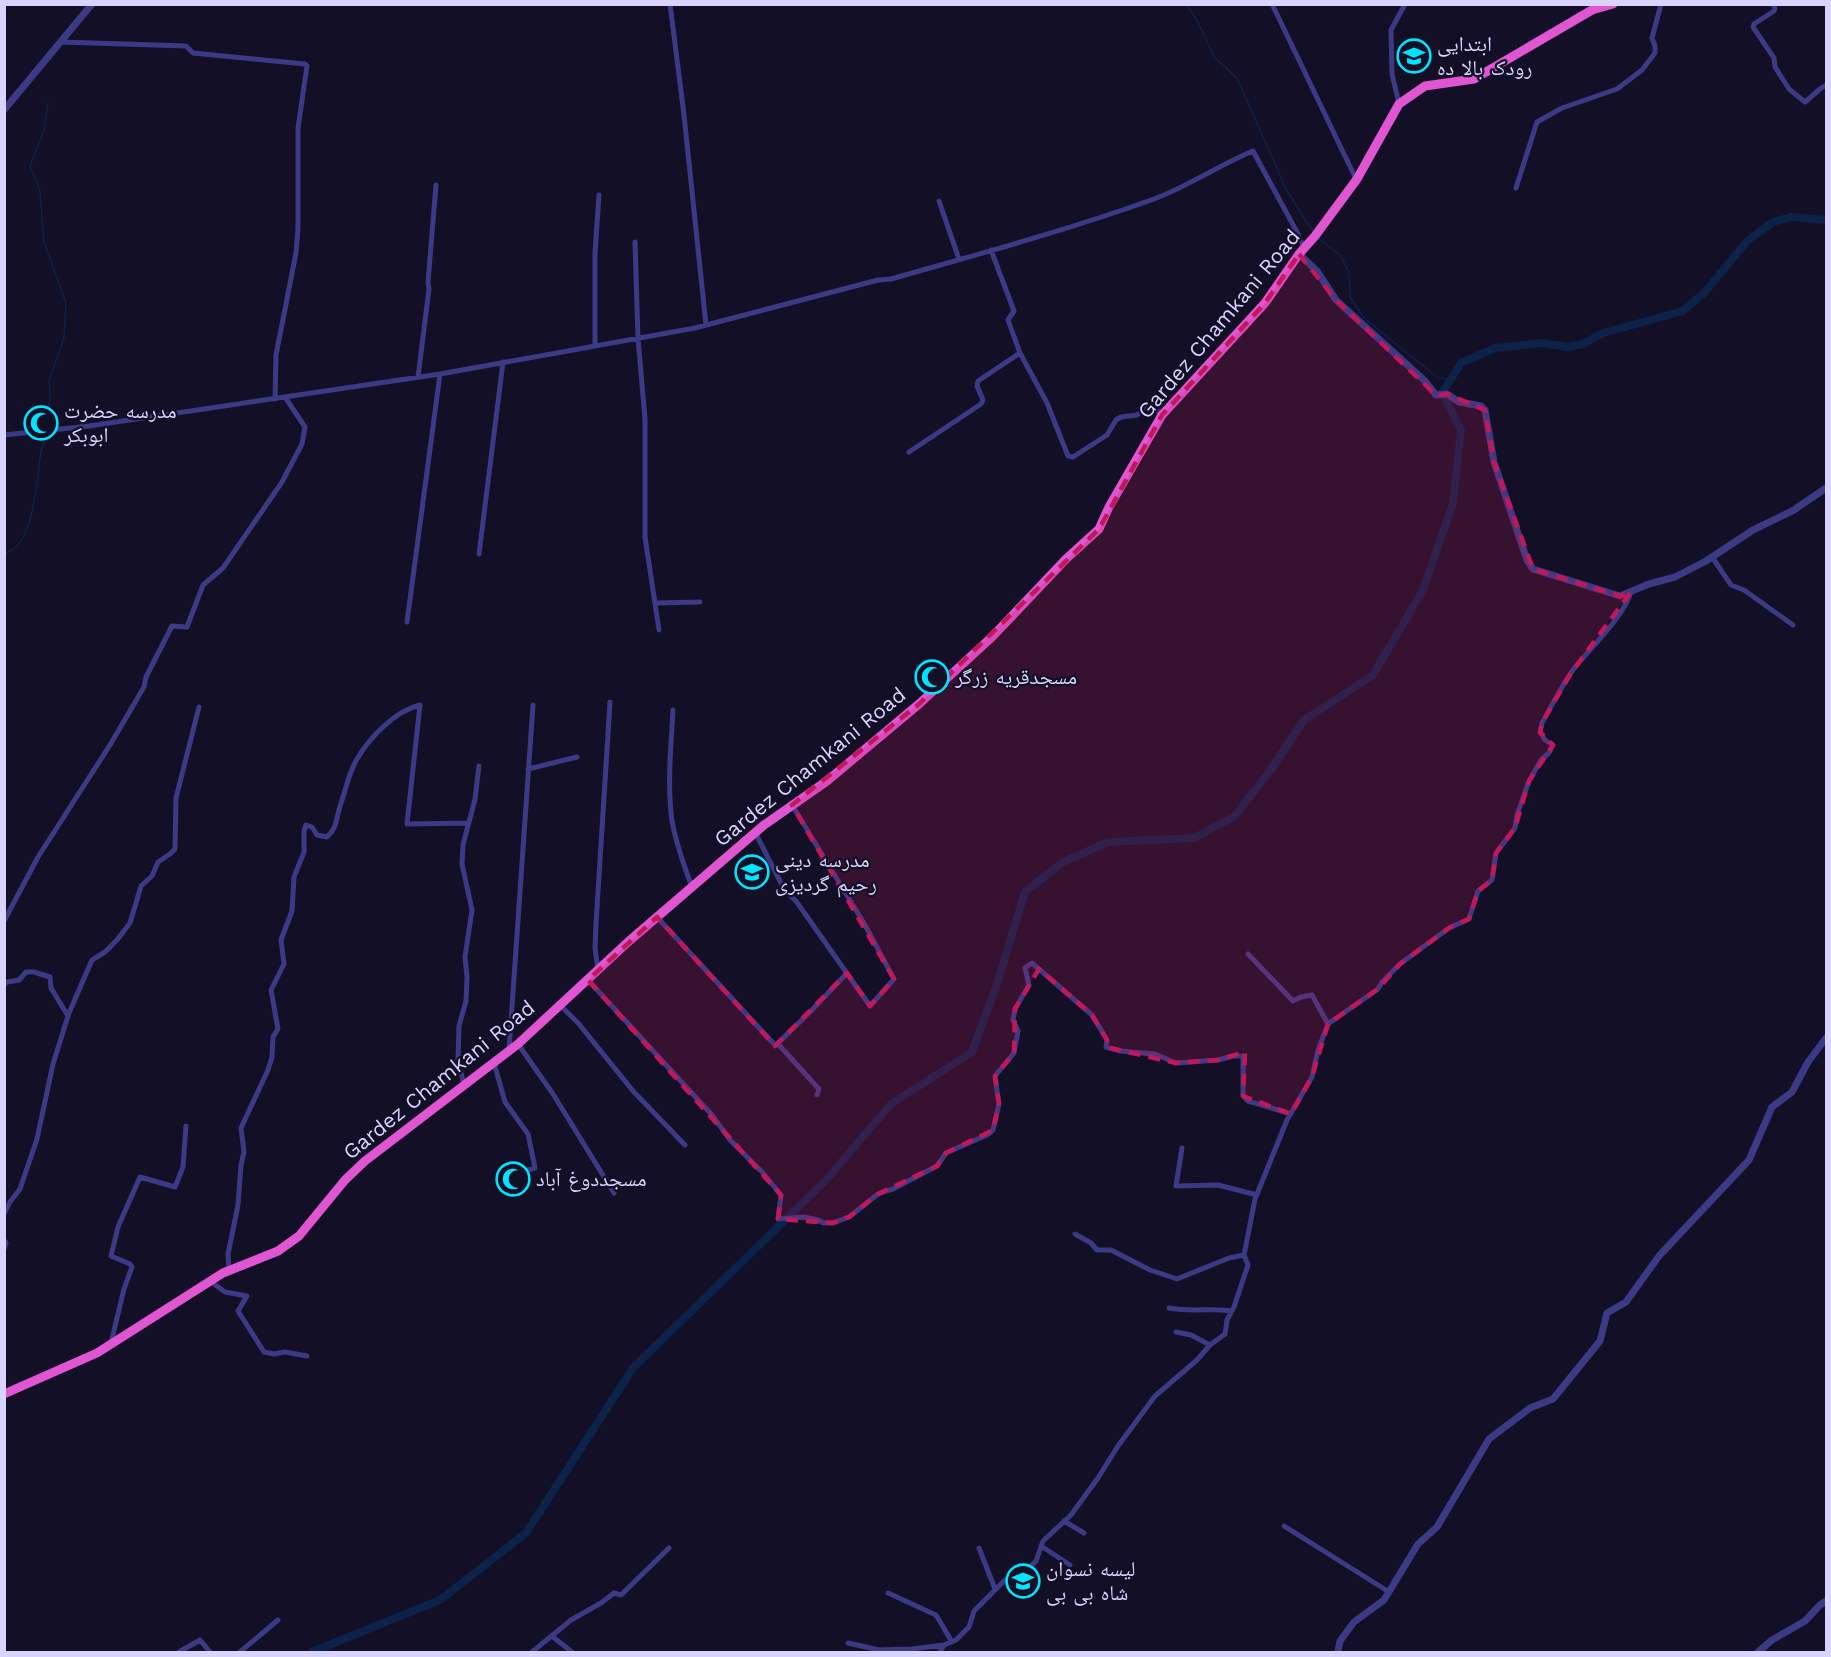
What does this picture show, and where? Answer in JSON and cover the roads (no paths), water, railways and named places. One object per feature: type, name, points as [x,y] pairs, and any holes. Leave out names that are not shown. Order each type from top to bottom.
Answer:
[{"type":"highway","name":"Gardez Chamkani Road","points":[[4,1394],[97,1353],[210,1281],[278,1251],[299,1236],[345,1180],[365,1161],[519,1044],[657,917],[755,832],[827,781],[919,704],[992,637],[1066,559],[1099,529],[1109,507],[1162,415],[1265,303],[1302,250],[1357,180],[1399,104],[1425,86],[1474,79],[1592,10],[1613,4]]},
{"type":"street","points":[[4,110],[92,4]]},
{"type":"street","points":[[670,4],[706,325]]},
{"type":"street","points":[[1272,4],[1357,180]]},
{"type":"street","points":[[1399,104],[1392,74],[1391,30],[1405,4]]},
{"type":"street","points":[[1516,188],[1537,122],[1562,108],[1617,88],[1641,70],[1655,53],[1653,28],[1661,4]]},
{"type":"street","points":[[1773,4],[1774,11],[1753,25],[1790,89],[1805,102],[1827,85]]},
{"type":"street","points":[[61,42],[186,46],[193,53],[307,66],[298,128],[296,253],[276,356],[275,399]]},
{"type":"street","points":[[4,435],[89,426],[440,374],[706,325],[960,260],[1155,198],[1195,181],[1253,151],[1298,234],[1302,250],[1336,300],[1424,380],[1436,395],[1447,394],[1459,402],[1481,406],[1485,410],[1494,462],[1527,560],[1533,569],[1575,584],[1620,596],[1649,584],[1675,577],[1712,557],[1753,530],[1794,510],[1827,488]]},
{"type":"street","points":[[418,377],[429,289],[436,185]]},
{"type":"street","points":[[595,345],[595,253],[599,195]]},
{"type":"street","points":[[939,201],[960,260]]},
{"type":"street","points":[[635,242],[638,338],[645,419],[645,537],[659,630]]},
{"type":"street","points":[[991,250],[1014,311],[1008,320],[1020,353],[1047,403],[1070,458],[1107,435],[1116,420],[1121,417],[1133,416],[1147,408],[1154,408],[1162,415]]},
{"type":"street","points":[[909,452],[981,404],[983,400],[977,386],[978,381],[1020,353]]},
{"type":"street","points":[[479,554],[503,362]]},
{"type":"street","points":[[407,622],[440,374]]},
{"type":"street","points":[[4,921],[38,857],[110,745],[144,687],[146,677],[172,626],[187,627],[203,585],[223,568],[287,472],[302,444],[305,427],[285,397]]},
{"type":"street","points":[[1712,557],[1731,585],[1744,590],[1793,625]]},
{"type":"street","points":[[848,1643],[879,1650],[944,1645],[956,1640],[969,1627],[974,1611],[995,1589],[1036,1561],[1043,1541],[1071,1515],[1155,1396],[1225,1334],[1227,1320],[1248,1265],[1244,1255],[1257,1195],[1291,1114],[1312,1077],[1318,1050],[1328,1024],[1378,988],[1400,964],[1449,928],[1469,919],[1478,891],[1492,880],[1496,853],[1515,828],[1516,815],[1529,781],[1553,745],[1545,740],[1540,732],[1542,723],[1571,673],[1608,628],[1629,599],[1631,592]]},
{"type":"street","points":[[656,603],[700,602]]},
{"type":"street","points":[[598,972],[595,948],[596,924],[610,702]]},
{"type":"street","points":[[229,1271],[228,1254],[238,1205],[244,1152],[241,1128],[272,1057],[273,1036],[278,1029],[271,990],[284,964],[281,940],[292,911],[294,877],[304,852],[306,825],[312,827],[317,835],[327,837],[334,831],[356,760],[383,726],[407,708],[420,705],[407,824],[467,823]]},
{"type":"street","points":[[509,1051],[533,705]]},
{"type":"street","points":[[4,1214],[7,1204],[20,1189],[37,1139],[53,1064],[68,1016],[92,960],[105,952],[130,923],[141,886],[152,876],[158,862],[175,849],[176,798],[199,706]]},
{"type":"street","points":[[673,710],[670,762],[671,813],[683,864],[692,887]]},
{"type":"street","points":[[528,770],[577,757]]},
{"type":"street","points":[[464,1085],[458,1060],[459,1026],[466,1001],[465,957],[472,910],[462,864],[463,845],[475,799],[479,766]]},
{"type":"street","points":[[755,832],[785,891],[796,901],[870,1006],[894,980],[865,925],[792,805]]},
{"type":"street","points":[[657,917],[819,1089],[817,1095]]},
{"type":"street","points":[[1248,954],[1293,1001],[1312,994],[1328,1024]]},
{"type":"street","points":[[588,980],[712,1115],[730,1140],[781,1195],[778,1219],[804,1217],[822,1223],[833,1223],[849,1218],[878,1194],[893,1189],[937,1166],[946,1153],[987,1135],[993,1130],[999,1104],[995,1076],[1014,1053],[1018,1031],[1013,1020],[1015,1009],[1029,985],[1025,968],[1032,963],[1092,1015],[1107,1040],[1106,1047],[1120,1051],[1155,1054],[1176,1063],[1243,1056],[1243,1096],[1248,1101],[1291,1114]]},
{"type":"street","points":[[4,985],[7,982],[19,980],[26,972],[50,977],[51,988],[68,1016]]},
{"type":"street","points":[[776,1045],[847,973]]},
{"type":"street","points":[[560,1005],[579,1024],[633,1091],[685,1144]]},
{"type":"street","points":[[1338,1653],[1340,1641],[1354,1622],[1384,1600],[1418,1544],[1437,1527],[1490,1439],[1530,1408],[1553,1399],[1600,1341],[1607,1313],[1626,1302],[1659,1256],[1749,1160],[1772,1107],[1792,1092],[1808,1062],[1827,1038]]},
{"type":"street","points":[[519,1044],[614,1192]]},
{"type":"street","points":[[494,1063],[504,1102],[528,1134],[535,1168],[509,1175]]},
{"type":"street","points":[[110,1345],[132,1267],[111,1256],[118,1227],[140,1177],[175,1187],[183,1167],[186,1126]]},
{"type":"street","points":[[1182,1148],[1176,1186],[1218,1185],[1257,1195]]},
{"type":"street","points":[[1075,1234],[1091,1243],[1097,1250],[1111,1250],[1150,1270],[1177,1279],[1229,1258],[1244,1255]]},
{"type":"street","points":[[4,1240],[6,1243],[4,1249]]},
{"type":"street","points":[[210,1281],[225,1292],[247,1296],[238,1311],[264,1352],[274,1354],[285,1352],[307,1356]]},
{"type":"street","points":[[1169,1308],[1232,1311]]},
{"type":"street","points":[[1176,1332],[1191,1335],[1210,1345]]},
{"type":"street","points":[[1064,1521],[1083,1533]]},
{"type":"street","points":[[1284,1526],[1389,1592]]},
{"type":"street","points":[[1041,1546],[1070,1565]]},
{"type":"street","points":[[532,1653],[571,1620],[614,1593],[621,1595],[669,1548]]},
{"type":"street","points":[[979,1548],[995,1589]]},
{"type":"street","points":[[888,1593],[936,1615],[952,1642]]},
{"type":"street","points":[[1758,1653],[1772,1640],[1805,1621],[1827,1600]]},
{"type":"street","points":[[240,1653],[278,1620]]},
{"type":"street","points":[[553,1637],[572,1653]]},
{"type":"street","points":[[179,1653],[200,1640],[210,1653]]},
{"type":"street","points":[[940,1653],[944,1645]]},
{"type":"waterway","points":[[1186,4],[1198,22],[1214,57],[1237,78],[1287,191],[1313,232]]},
{"type":"waterway","points":[[48,103],[44,130],[30,166],[40,191],[44,242],[66,303],[64,338],[49,381],[48,427]]},
{"type":"waterway","points":[[312,1652],[440,1600],[526,1533],[633,1368],[826,1180],[891,1104],[972,1052],[997,984],[1025,892],[1063,862],[1108,842],[1194,838],[1235,816],[1272,768],[1304,720],[1373,675],[1423,590],[1453,503],[1461,430],[1442,393],[1461,363],[1495,348],[1542,343],[1567,347],[1583,344],[1603,333],[1683,311],[1705,292],[1747,241],[1773,222],[1791,217],[1826,220]]},
{"type":"waterway","points":[[1318,238],[1341,256],[1349,274],[1350,297],[1364,318],[1438,378],[1451,379]]},
{"type":"waterway","points":[[4,553],[14,548],[22,539],[28,525],[36,493],[41,451],[47,433]]},
{"type":"place","name":"ابتدایی رودک بالا ده","points":[[1414,56]]},
{"type":"place","name":"مدرسه حضرت ابوبکر","points":[[41,423]]},
{"type":"place","name":"مسجدقریه زرگر","points":[[932,677]]},
{"type":"place","name":"مدرسه دینی رحیم گردیزی","points":[[752,872]]},
{"type":"place","name":"مسجددوغ آباد","points":[[513,1179]]},
{"type":"place","name":"لیسه نسوان شاه بی بی","points":[[1023,1581]]}]
